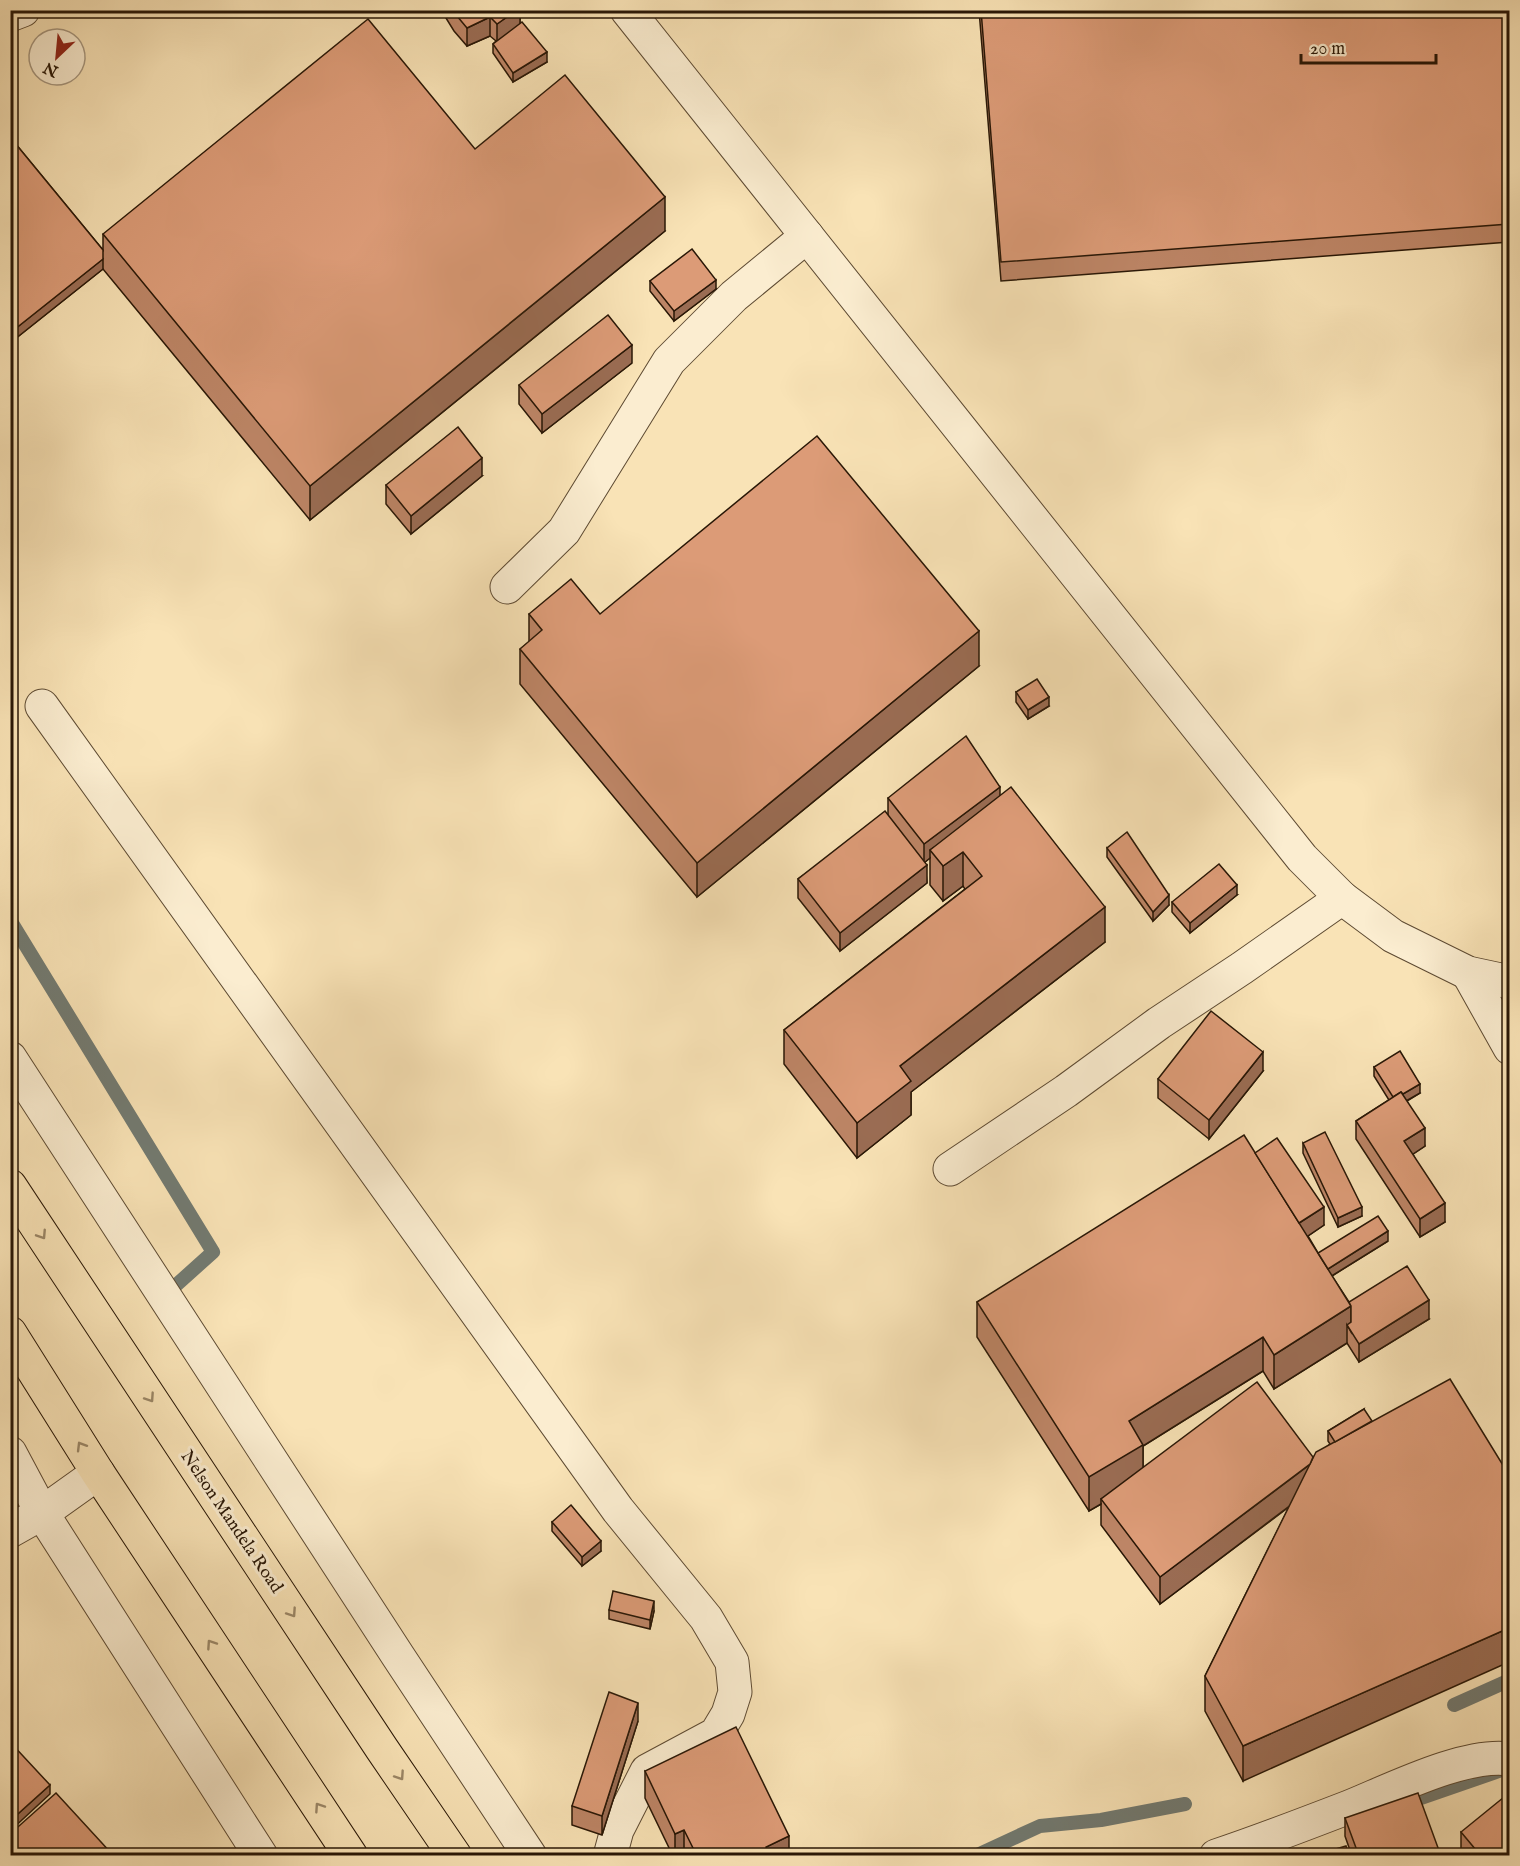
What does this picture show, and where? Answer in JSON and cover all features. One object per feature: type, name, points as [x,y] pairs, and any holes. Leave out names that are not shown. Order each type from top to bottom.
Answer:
[{"type":"main road","name":"Nelson Mandela Road","points":[[10,1186],[355,1709],[455,1856]]},
{"type":"main road","points":[[10,1333],[98,1473],[351,1856]]},
{"type":"street","points":[[10,15],[23,10]]},
{"type":"street","points":[[627,10],[1302,858],[1342,898],[1393,936],[1468,973],[1509,982]]},
{"type":"street","points":[[507,588],[564,531],[669,361],[734,296],[807,236]]},
{"type":"street","points":[[42,706],[618,1510],[706,1618],[732,1662],[735,1692],[728,1713],[716,1734],[647,1771],[617,1830],[610,1856]]},
{"type":"street","points":[[950,1169],[1066,1091],[1159,1023],[1342,898]]},
{"type":"street","points":[[1468,973],[1509,1048]]},
{"type":"street","points":[[10,1058],[530,1856]]},
{"type":"street","points":[[10,1453],[42,1513],[261,1856]]},
{"type":"street","points":[[10,1531],[42,1513],[98,1473]]},
{"type":"street","points":[[1216,1856],[1256,1843],[1445,1768],[1499,1758],[1509,1759]]},
{"type":"building","points":[[452,10],[517,10],[497,24],[490,17],[467,28]]},
{"type":"building","points":[[981,10],[1509,10],[1509,224],[1001,262]]},
{"type":"building","points":[[368,19],[475,149],[565,75],[665,197],[310,486],[103,234]]},
{"type":"building","points":[[522,22],[547,52],[513,73],[493,44]]},
{"type":"building","points":[[10,137],[103,250],[103,259],[10,333]]},
{"type":"building","points":[[692,249],[716,280],[674,311],[650,281]]},
{"type":"building","points":[[608,315],[632,345],[542,414],[519,385]]},
{"type":"building","points":[[458,427],[482,458],[411,516],[386,485]]},
{"type":"building","points":[[817,436],[979,631],[697,863],[520,649],[542,630],[529,614],[571,579],[600,614]]},
{"type":"building","points":[[1037,679],[1049,697],[1028,710],[1016,692]]},
{"type":"building","points":[[966,736],[1000,787],[924,844],[888,798]]},
{"type":"building","points":[[1011,787],[1105,907],[900,1066],[911,1081],[857,1123],[784,1030],[982,876],[963,852],[943,866],[930,850]]},
{"type":"building","points":[[885,811],[927,865],[840,933],[798,879]]},
{"type":"building","points":[[1127,832],[1169,895],[1153,912],[1107,848]]},
{"type":"building","points":[[1219,864],[1237,885],[1190,923],[1172,902]]},
{"type":"building","points":[[1211,1011],[1263,1052],[1209,1120],[1158,1079]]},
{"type":"building","points":[[1400,1051],[1420,1084],[1393,1097],[1374,1067]]},
{"type":"building","points":[[1401,1092],[1425,1128],[1404,1141],[1445,1203],[1420,1219],[1356,1121]]},
{"type":"building","points":[[1325,1132],[1362,1207],[1338,1218],[1303,1143]]},
{"type":"building","points":[[1244,1135],[1351,1306],[1274,1355],[1263,1337],[1129,1421],[1143,1445],[1089,1477],[977,1302]]},
{"type":"building","points":[[1277,1138],[1324,1207],[1299,1223],[1255,1153]]},
{"type":"building","points":[[1378,1216],[1388,1231],[1328,1269],[1318,1253]]},
{"type":"building","points":[[1407,1266],[1429,1300],[1359,1344],[1347,1325],[1351,1322],[1349,1302]]},
{"type":"building","points":[[1450,1379],[1509,1475],[1509,1628],[1243,1746],[1205,1676],[1316,1452]]},
{"type":"building","points":[[1257,1382],[1313,1457],[1310,1464],[1160,1577],[1101,1499]]},
{"type":"building","points":[[1364,1409],[1372,1421],[1335,1442],[1328,1431]]},
{"type":"building","points":[[571,1505],[601,1541],[582,1557],[552,1522]]},
{"type":"building","points":[[613,1591],[654,1601],[650,1620],[609,1610]]},
{"type":"building","points":[[609,1692],[638,1703],[602,1816],[572,1806]]},
{"type":"building","points":[[736,1727],[789,1836],[766,1847],[770,1856],[697,1856],[684,1830],[675,1834],[645,1771]]},
{"type":"building","points":[[10,1742],[50,1785],[10,1821]]},
{"type":"building","points":[[56,1793],[112,1854],[110,1856],[10,1856],[10,1834]]},
{"type":"building","points":[[1418,1793],[1441,1856],[1359,1856],[1345,1818]]},
{"type":"building","points":[[1509,1793],[1509,1856],[1481,1856],[1461,1832]]},
{"type":"building","points":[[1346,1846],[1349,1856],[1312,1856]]},
{"type":"waterway","points":[[10,920],[213,1252],[164,1296]]},
{"type":"waterway","points":[[1454,1705],[1510,1680]]},
{"type":"waterway","points":[[1404,1804],[1499,1771]]},
{"type":"waterway","points":[[975,1856],[1040,1826],[1101,1820],[1185,1804]]}]
